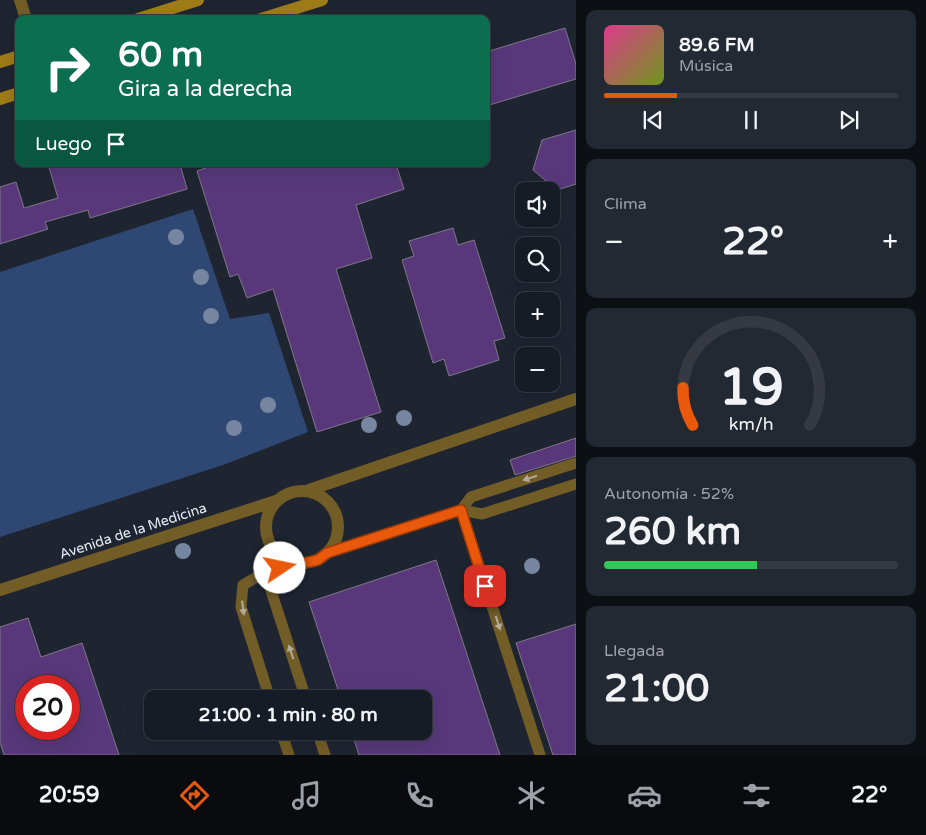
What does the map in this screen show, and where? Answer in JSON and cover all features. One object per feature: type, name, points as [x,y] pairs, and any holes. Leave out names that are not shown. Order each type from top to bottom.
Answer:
[{"type":"main road","points":[[151,15],[198,0]]},
{"type":"main road","points":[[274,15],[322,0]]},
{"type":"main road","points":[[0,62],[15,57]]},
{"type":"main road","points":[[0,99],[15,94]]},
{"type":"street","points":[[20,0],[25,15]]},
{"type":"street","points":[[306,491],[576,399]]},
{"type":"street","points":[[295,491],[306,491],[317,494],[334,510],[337,532],[334,543],[327,553],[318,560],[295,563],[284,559],[269,543],[266,521],[269,510],[276,501],[295,491]]},
{"type":"street","name":"Avenida de la Medicina","points":[[0,590],[276,501]]},
{"type":"lane","points":[[461,510],[471,497],[576,463]]},
{"type":"lane","points":[[327,553],[461,510],[482,514],[576,484]]},
{"type":"lane","points":[[461,510],[540,755]]},
{"type":"lane","points":[[267,690],[241,608],[243,585],[265,572],[295,563]]},
{"type":"lane","points":[[265,572],[303,690]]},
{"type":"lane","points":[[284,740],[289,755]]},
{"type":"lane","points":[[320,740],[325,755]]},
{"type":"shaded area","points":[[193,209],[230,319],[269,313],[308,432],[223,465],[0,537],[0,272]]},
{"type":"building","points":[[565,28],[576,64],[576,79],[490,105],[490,51]]},
{"type":"building","points":[[576,130],[576,184],[560,189],[560,182],[547,182],[533,170],[542,140]]},
{"type":"building","points":[[49,167],[181,167],[187,189],[90,218],[88,210],[45,222],[48,229],[0,244],[0,187],[16,182],[24,208],[58,198]]},
{"type":"building","points":[[208,167],[397,167],[404,189],[356,205],[372,258],[336,269],[381,412],[317,432],[273,289],[247,298],[238,274],[230,277],[197,171]]},
{"type":"building","points":[[453,228],[458,245],[474,240],[505,338],[494,341],[499,360],[449,376],[444,359],[433,363],[402,260],[414,256],[409,241]]},
{"type":"building","points":[[576,438],[576,456],[515,475],[510,460]]},
{"type":"building","points":[[436,560],[500,755],[359,755],[354,740],[432,740],[432,690],[338,690],[309,602]]},
{"type":"building","points":[[28,618],[41,657],[82,643],[119,755],[4,755],[0,742],[0,627]]},
{"type":"building","points":[[576,624],[576,755],[553,755],[516,643]]},
{"type":"route","points":[[280,568],[295,563],[307,563],[318,560],[327,553],[461,510],[485,586]]}]
